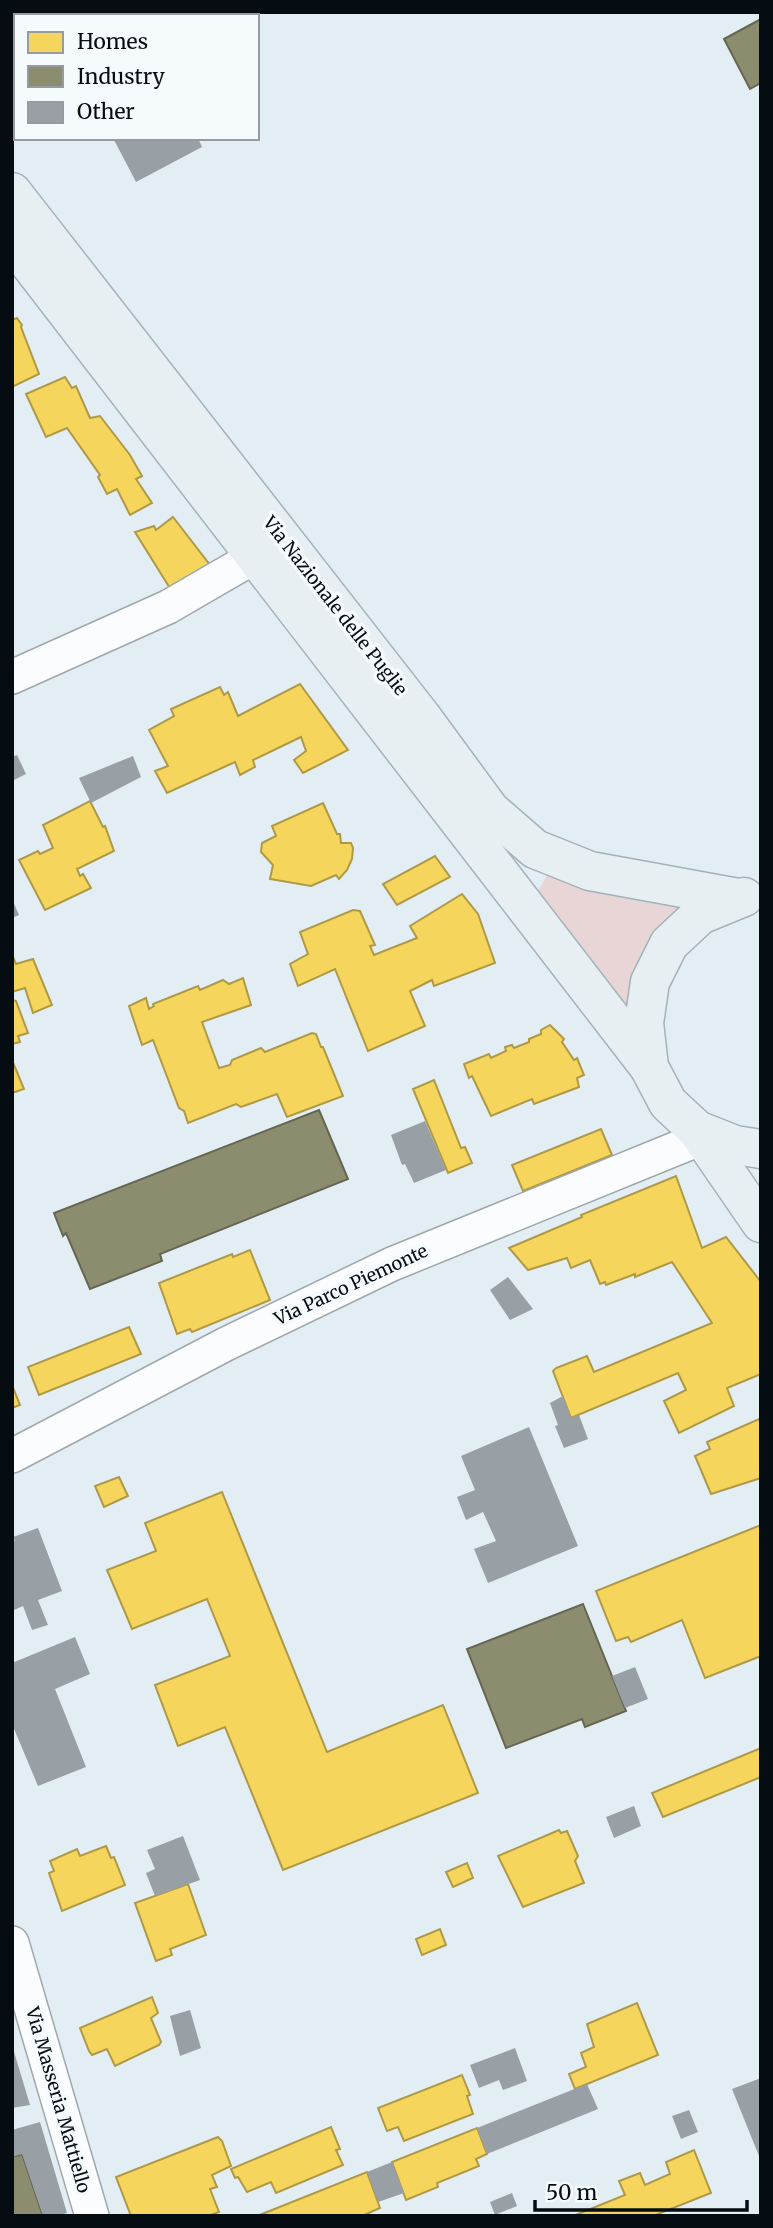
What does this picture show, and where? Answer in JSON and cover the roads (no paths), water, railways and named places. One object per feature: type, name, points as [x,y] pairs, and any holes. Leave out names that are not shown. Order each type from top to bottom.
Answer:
[{"type":"main road","name":"Via Nazionale delle Puglie","points":[[12,192],[421,716],[490,810],[535,849],[590,871],[749,896]]},
{"type":"main road","name":"Via Nazionale delle Puglie","points":[[12,241],[649,1067],[668,1103],[699,1134],[761,1223]]},
{"type":"main road","name":"Via Nazionale delle Puglie","points":[[649,1067],[644,1023],[650,982],[669,944],[700,915],[749,896]]},
{"type":"main road","name":"Via Nazionale delle Puglie","points":[[699,1134],[735,1145],[761,1149]]},
{"type":"street","points":[[12,677],[168,607],[256,556]]},
{"type":"street","name":"Via Parco Piemonte","points":[[12,1456],[226,1344],[392,1264],[699,1134]]},
{"type":"street","name":"Via Masseria Mattiello","points":[[12,1943],[92,2216]]}]
